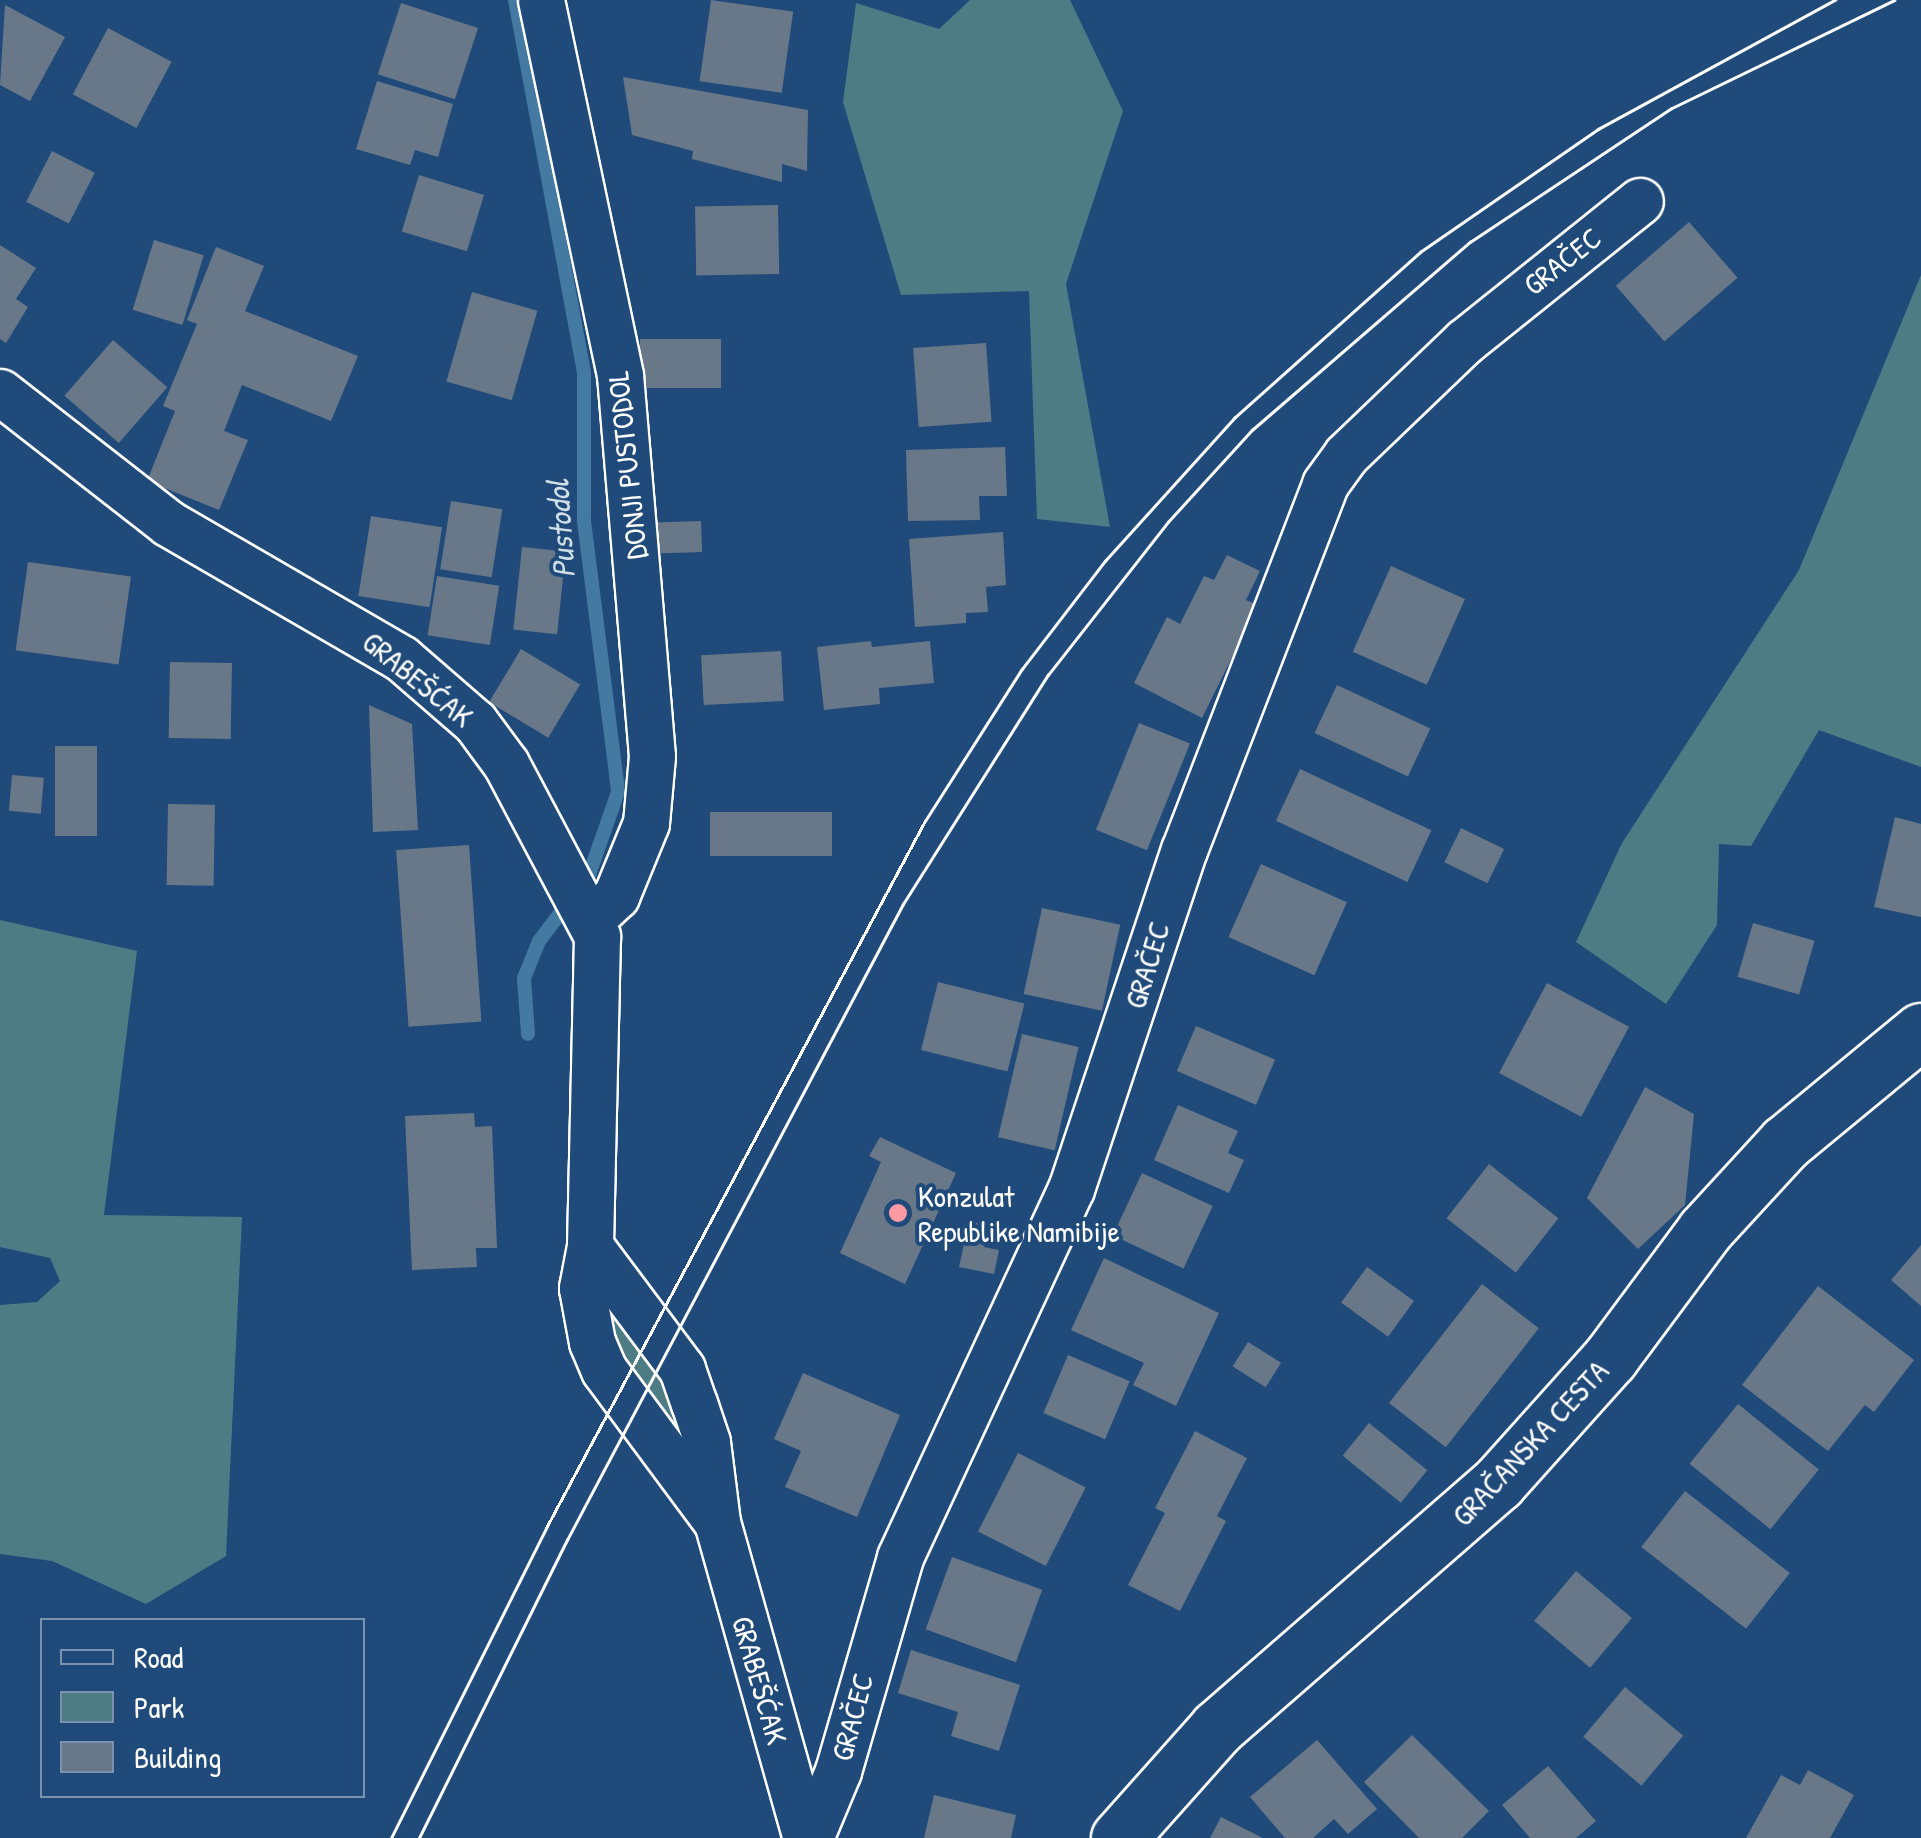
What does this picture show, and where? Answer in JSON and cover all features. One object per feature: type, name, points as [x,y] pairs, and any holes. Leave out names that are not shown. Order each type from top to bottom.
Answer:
[{"type":"main road","name":"GRAČANSKA CESTA","points":[[1119,1838],[1217,1728],[1498,1483],[1610,1358],[1705,1230],[1785,1142],[1921,1031]]},
{"type":"street","name":"DONJI PUSTODOL","points":[[541,0],[620,376],[650,724],[646,822],[616,896],[579,895]]},
{"type":"street","name":"GRAČEC","points":[[808,1838],[838,1771],[900,1557],[1071,1189],[1184,850],[1326,484],[1346,454],[1464,340],[1640,201]]},
{"type":"street","name":"GRABEŠĆAK","points":[[0,392],[168,523],[349,624],[438,688],[506,764],[579,895],[597,951],[590,1246],[583,1304],[604,1370],[716,1522]]},
{"type":"street","name":"GRABEŠĆAK","points":[[590,1246],[682,1370],[707,1442],[716,1522],[808,1838]]},
{"type":"green space","points":[[970,0],[1070,0],[1123,111],[1066,284],[1110,527],[1037,519],[1029,291],[901,295],[843,102],[856,3],[939,29]]},
{"type":"green space","points":[[1921,275],[1921,767],[1819,730],[1751,846],[1719,844],[1717,925],[1666,1004],[1576,942],[1622,843],[1799,570]]},
{"type":"green space","points":[[0,920],[137,951],[104,1215],[242,1217],[226,1556],[146,1604],[52,1561],[0,1554],[0,1305],[37,1302],[60,1281],[50,1258],[0,1247]]},
{"type":"green space","points":[[601,1288],[671,1377],[684,1440],[621,1368]]},
{"type":"building","points":[[711,0],[793,12],[782,93],[700,81]]},
{"type":"building","points":[[401,3],[478,28],[455,99],[378,74]]},
{"type":"building","points":[[5,5],[65,37],[30,101],[0,85]]},
{"type":"building","points":[[108,28],[172,62],[136,128],[73,94]]},
{"type":"building","points":[[623,77],[808,110],[807,171],[782,164],[782,182],[692,159],[693,151],[632,135]]},
{"type":"building","points":[[377,81],[453,104],[438,157],[415,150],[410,165],[356,149]]},
{"type":"building","points":[[52,151],[95,173],[69,224],[26,202]]},
{"type":"building","points":[[419,175],[484,195],[467,251],[402,231]]},
{"type":"building","points":[[778,205],[779,274],[696,275],[695,206]]},
{"type":"building","points":[[1689,222],[1738,278],[1664,341],[1616,286]]},
{"type":"building","points":[[154,240],[204,255],[182,325],[133,310]]},
{"type":"building","points":[[0,245],[36,268],[16,299],[28,307],[6,343],[0,339]]},
{"type":"building","points":[[216,247],[264,266],[245,311],[358,356],[331,421],[242,385],[224,431],[248,440],[219,510],[147,481],[175,411],[163,406],[197,324],[187,320]]},
{"type":"building","points":[[472,292],[537,311],[512,400],[446,381]]},
{"type":"building","points":[[640,339],[721,339],[721,388],[640,388]]},
{"type":"building","points":[[113,340],[167,387],[119,443],[64,396]]},
{"type":"building","points":[[986,343],[992,422],[919,427],[913,348]]},
{"type":"building","points":[[1005,447],[1007,496],[979,496],[980,520],[908,521],[906,450]]},
{"type":"building","points":[[451,501],[502,509],[492,577],[440,569]]},
{"type":"building","points":[[371,516],[442,527],[429,607],[358,596]]},
{"type":"building","points":[[701,521],[702,552],[656,554],[655,523]]},
{"type":"building","points":[[1003,532],[1006,585],[986,587],[988,612],[966,613],[966,623],[915,627],[909,539]]},
{"type":"building","points":[[522,547],[566,552],[557,634],[513,630]]},
{"type":"building","points":[[1227,555],[1260,571],[1246,600],[1258,605],[1202,718],[1134,683],[1167,617],[1180,624],[1204,576],[1214,580]]},
{"type":"building","points":[[28,562],[131,576],[119,665],[16,650]]},
{"type":"building","points":[[1391,566],[1465,599],[1427,685],[1353,652]]},
{"type":"building","points":[[437,576],[499,586],[490,645],[428,635]]},
{"type":"building","points":[[871,641],[872,647],[930,641],[934,683],[879,688],[880,704],[824,710],[817,647]]},
{"type":"building","points":[[521,649],[580,685],[548,738],[489,702]]},
{"type":"building","points":[[781,651],[784,701],[704,705],[701,655]]},
{"type":"building","points":[[170,662],[232,663],[231,739],[169,738]]},
{"type":"building","points":[[1337,685],[1430,729],[1408,777],[1315,733]]},
{"type":"building","points":[[369,705],[412,724],[418,830],[373,832]]},
{"type":"building","points":[[1139,723],[1190,744],[1147,850],[1096,830]]},
{"type":"building","points":[[55,746],[97,746],[97,836],[55,836]]},
{"type":"building","points":[[1300,769],[1431,830],[1407,882],[1276,821]]},
{"type":"building","points":[[12,775],[44,778],[41,814],[9,811]]},
{"type":"building","points":[[168,804],[215,805],[214,886],[167,885]]},
{"type":"building","points":[[710,812],[832,812],[832,856],[710,856]]},
{"type":"building","points":[[1895,817],[1921,824],[1921,917],[1874,907]]},
{"type":"building","points":[[1461,828],[1504,849],[1487,883],[1444,862]]},
{"type":"building","points":[[469,845],[481,1022],[409,1027],[396,850]]},
{"type":"building","points":[[1261,864],[1347,902],[1314,975],[1228,937]]},
{"type":"building","points":[[1042,908],[1120,925],[1102,1011],[1024,994]]},
{"type":"building","points":[[1753,923],[1815,941],[1799,994],[1738,977]]},
{"type":"building","points":[[938,982],[1024,1004],[1007,1071],[921,1050]]},
{"type":"building","points":[[1547,983],[1629,1027],[1581,1117],[1499,1073]]},
{"type":"building","points":[[1196,1026],[1275,1060],[1256,1105],[1177,1071]]},
{"type":"building","points":[[1022,1034],[1079,1047],[1055,1150],[998,1137]]},
{"type":"building","points":[[1645,1087],[1694,1114],[1685,1205],[1638,1249],[1587,1198]]},
{"type":"building","points":[[1178,1105],[1238,1131],[1228,1153],[1244,1160],[1229,1193],[1154,1160]]},
{"type":"building","points":[[474,1113],[475,1127],[492,1126],[497,1248],[476,1248],[477,1267],[412,1270],[405,1116]]},
{"type":"building","name":"Konzulat Republike Namibije","points":[[880,1137],[956,1173],[905,1284],[840,1253],[881,1162],[869,1156]]},
{"type":"building","points":[[1489,1164],[1558,1218],[1516,1273],[1447,1218]]},
{"type":"building","points":[[1142,1173],[1213,1206],[1184,1268],[1113,1236]]},
{"type":"building","points":[[969,1221],[988,1226],[984,1247],[999,1250],[994,1274],[959,1267]]},
{"type":"building","points":[[1921,1245],[1921,1306],[1891,1280]]},
{"type":"building","points":[[1104,1258],[1219,1313],[1176,1406],[1133,1385],[1144,1363],[1071,1330]]},
{"type":"building","points":[[1367,1267],[1414,1301],[1388,1337],[1341,1303]]},
{"type":"building","points":[[1482,1284],[1539,1328],[1446,1447],[1389,1403]]},
{"type":"building","points":[[1818,1286],[1914,1360],[1874,1412],[1865,1405],[1828,1451],[1742,1385]]},
{"type":"building","points":[[1248,1342],[1281,1363],[1266,1387],[1233,1367]]},
{"type":"building","points":[[1068,1355],[1130,1381],[1105,1439],[1043,1413]]},
{"type":"building","points":[[803,1373],[900,1415],[857,1517],[785,1487],[801,1451],[774,1439]]},
{"type":"building","points":[[1738,1404],[1819,1469],[1770,1529],[1690,1464]]},
{"type":"building","points":[[1369,1423],[1427,1470],[1401,1503],[1343,1456]]},
{"type":"building","points":[[1195,1431],[1247,1458],[1217,1516],[1226,1521],[1180,1611],[1128,1585],[1165,1513],[1155,1508]]},
{"type":"building","points":[[1018,1453],[1086,1488],[1046,1566],[978,1531]]},
{"type":"building","points":[[1685,1491],[1790,1573],[1746,1629],[1641,1547]]},
{"type":"building","points":[[952,1557],[1042,1590],[1016,1662],[926,1629]]},
{"type":"building","points":[[1576,1571],[1632,1618],[1590,1668],[1534,1621]]},
{"type":"building","points":[[911,1650],[1020,1685],[999,1751],[951,1736],[958,1712],[898,1693]]},
{"type":"building","points":[[1625,1687],[1683,1736],[1641,1786],[1583,1737]]},
{"type":"building","points":[[1412,1735],[1489,1811],[1462,1838],[1419,1838],[1364,1782]]},
{"type":"building","points":[[1317,1740],[1377,1809],[1348,1834],[1334,1819],[1313,1838],[1285,1838],[1250,1797]]},
{"type":"building","points":[[1548,1766],[1596,1821],[1576,1838],[1530,1838],[1502,1805]]},
{"type":"building","points":[[1808,1770],[1854,1795],[1830,1838],[1746,1838],[1781,1775],[1800,1785]]},
{"type":"building","points":[[934,1795],[1016,1815],[1011,1838],[924,1838]]},
{"type":"building","points":[[1221,1817],[1263,1838],[1210,1838]]},
{"type":"waterway","name":"Pustodol","points":[[515,0],[584,373],[584,521],[618,792],[589,875],[539,941],[524,978],[528,1034]]},
{"type":"tram line","points":[[391,1838],[546,1528],[925,821],[1022,669],[1105,561],[1234,418],[1420,252],[1598,129],[1835,0]]},
{"type":"tram line","points":[[419,1838],[567,1540],[903,904],[1048,675],[1168,522],[1252,430],[1470,242],[1672,108],[1894,0]]},
{"type":"place","name":"Konzulat Republike Namibije","points":[[898,1213]]}]
